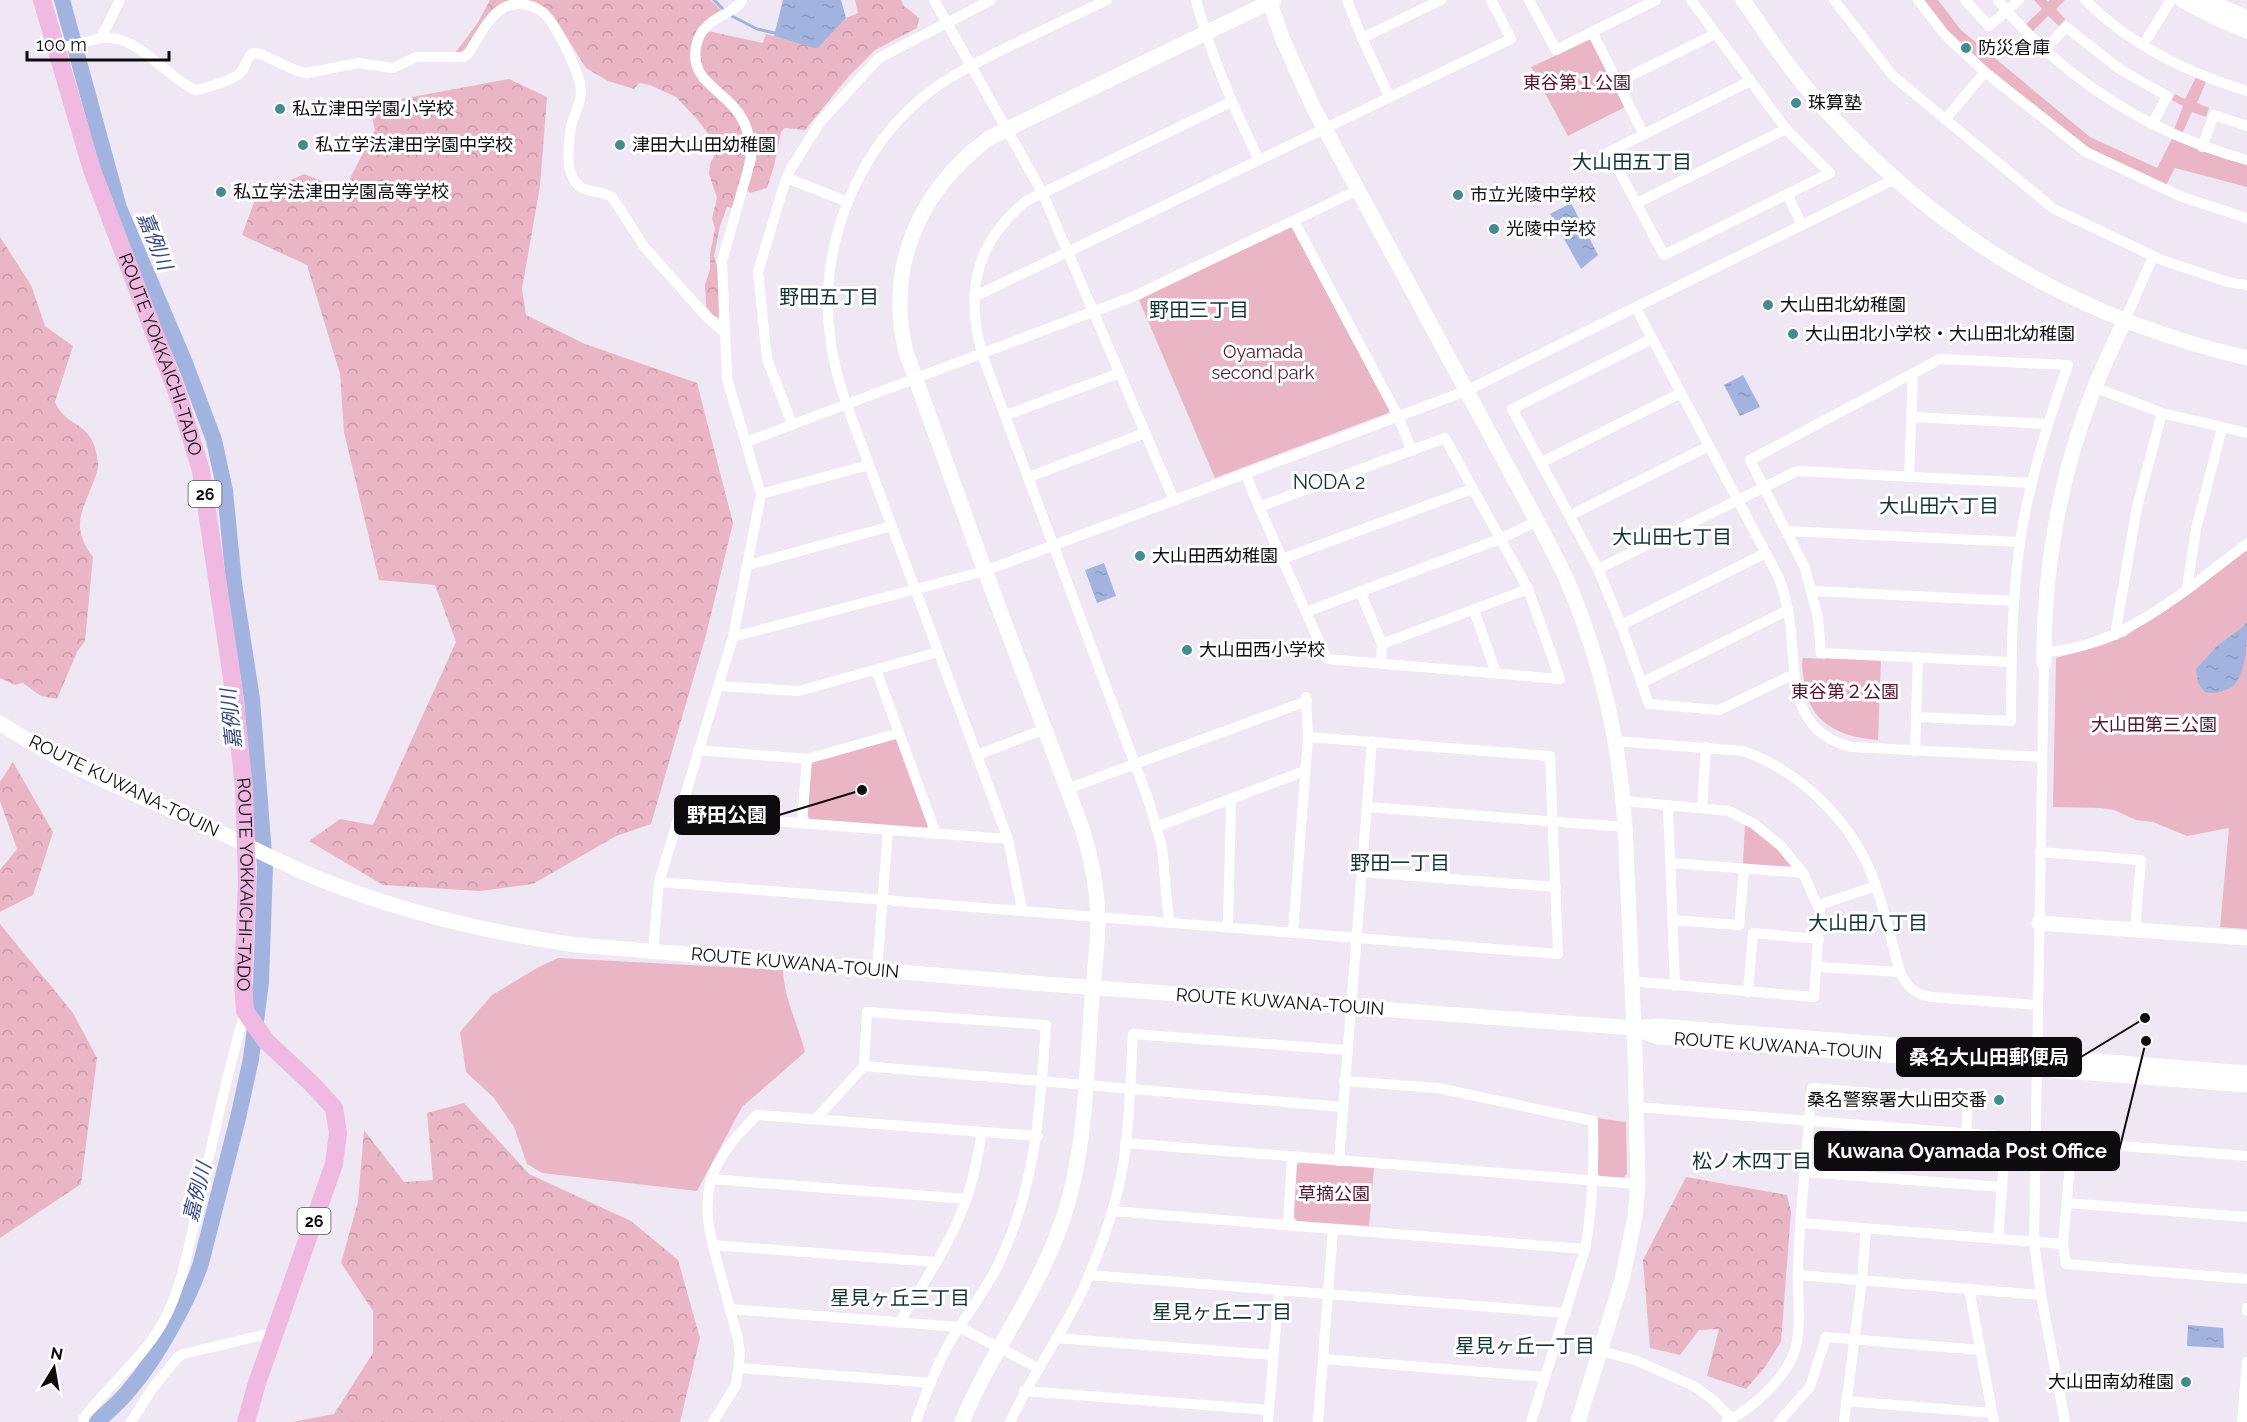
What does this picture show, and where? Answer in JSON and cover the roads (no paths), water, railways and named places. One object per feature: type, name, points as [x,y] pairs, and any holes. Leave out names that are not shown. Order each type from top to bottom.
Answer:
[{"type":"main road","name":"ROUTE YOKKAICHI-TADO","points":[[42,0],[60,48],[92,170],[178,395],[201,471],[232,685],[244,788],[248,882],[243,983],[245,1011],[266,1041],[334,1108],[338,1132],[334,1164],[274,1332],[246,1422]]},
{"type":"street","points":[[101,39],[120,0]]},
{"type":"street","points":[[653,951],[659,882],[733,637],[761,494],[727,379],[722,261],[751,159],[751,148],[746,124],[740,113],[707,84],[697,64],[698,39],[702,31],[719,15],[740,4],[742,0]]},
{"type":"street","points":[[934,0],[1042,192],[1174,500]]},
{"type":"street","points":[[792,424],[767,359],[758,272],[787,178],[820,122],[879,58],[946,21],[991,0]]},
{"type":"street","points":[[1022,910],[1008,839],[838,376],[831,344],[828,296],[834,247],[848,202],[866,164],[899,121],[936,87],[970,65],[1107,0]]},
{"type":"street","points":[[1196,0],[1205,34],[1231,102],[1259,160]]},
{"type":"street","points":[[1347,0],[1390,98]]},
{"type":"street","points":[[1362,38],[1441,0]]},
{"type":"street","points":[[974,297],[1511,39],[1491,0]]},
{"type":"street","points":[[1529,0],[1556,50],[1656,0]]},
{"type":"street","points":[[1691,0],[1786,129],[1830,173],[1664,255],[1609,152],[1750,81]]},
{"type":"street","points":[[1743,0],[1792,70],[1820,104],[1895,179],[1953,227],[2044,284],[2124,321],[2217,351],[2247,358]]},
{"type":"street","points":[[1834,0],[1893,76],[2054,209],[2153,257],[2228,282],[2247,285]]},
{"type":"street","points":[[1918,0],[1945,35],[1985,72],[2086,152],[2182,197],[2247,218]]},
{"type":"street","points":[[1965,0],[1989,26],[2019,0]]},
{"type":"street","points":[[1998,0],[2062,66],[2103,96],[2152,125],[2202,147],[2247,160]]},
{"type":"street","points":[[2085,0],[2143,45],[2202,76],[2247,91]]},
{"type":"street","points":[[2143,45],[2171,0]]},
{"type":"street","points":[[2182,0],[2247,31]]},
{"type":"street","points":[[2206,0],[2247,18]]},
{"type":"street","points":[[962,1422],[983,1375],[1036,1285],[1070,1197],[1086,1084],[1098,917],[1090,856],[915,380],[904,342],[900,317],[903,274],[912,236],[928,202],[948,174],[978,147],[1005,128],[1271,1],[1291,60],[1325,129],[1565,576],[1590,641],[1605,692],[1624,801],[1637,1107],[1638,1184],[1622,1280],[1578,1422]]},
{"type":"street","points":[[60,48],[113,37],[129,43],[195,90],[235,77],[242,71],[247,59],[253,53],[297,71],[307,72],[358,63],[393,68],[416,57],[464,57],[498,12],[514,5],[533,7],[548,17],[573,61],[580,84],[580,102],[571,125],[569,166],[577,185],[585,191],[612,196],[645,248],[706,317],[725,333]]},
{"type":"street","points":[[2045,50],[2066,27],[2121,70],[2167,96],[2152,125]]},
{"type":"street","points":[[1592,32],[1644,135]]},
{"type":"street","points":[[1618,82],[1715,34]]},
{"type":"street","points":[[1945,120],[1985,72]]},
{"type":"street","points":[[1168,923],[1162,847],[1156,827],[1136,764],[982,354],[974,317],[974,297],[982,259],[996,232],[1018,208],[1042,192],[1231,102]]},
{"type":"street","points":[[2202,147],[2214,115],[2247,126]]},
{"type":"street","points":[[1637,203],[1786,129]]},
{"type":"street","points":[[787,178],[848,202]]},
{"type":"street","points":[[733,637],[985,571],[1466,391],[1895,179]]},
{"type":"street","points":[[746,442],[1094,313],[1358,190]]},
{"type":"street","points":[[1787,194],[1802,225]]},
{"type":"street","points":[[1294,221],[1398,416],[1412,451]]},
{"type":"street","points":[[2065,1422],[2041,1295],[2034,1242],[2047,590],[2062,498],[2073,451],[2094,387],[2153,257]]},
{"type":"street","points":[[1636,308],[1739,499],[1782,586],[1788,610],[1798,698],[1805,714],[1814,726],[1831,740],[1861,749],[2042,757]]},
{"type":"street","points":[[1652,339],[1512,409],[1598,569],[1649,704],[1719,710],[1794,676]]},
{"type":"street","points":[[1916,717],[2011,721],[2014,602],[2020,542],[2032,483],[2048,424],[2068,365],[1940,359],[1750,460],[1805,568],[1813,591],[1821,653],[2011,662]]},
{"type":"street","points":[[1006,415],[1120,373]]},
{"type":"street","points":[[1909,477],[1913,373]]},
{"type":"street","points":[[2094,387],[2162,413],[2247,433]]},
{"type":"street","points":[[1542,462],[1681,393]]},
{"type":"street","points":[[2115,635],[2137,507],[2162,413]]},
{"type":"street","points":[[1912,417],[2048,424]]},
{"type":"street","points":[[2187,588],[2196,529],[2222,428]]},
{"type":"street","points":[[1029,477],[1145,433]]},
{"type":"street","points":[[1245,473],[1327,659],[1560,679],[1528,590],[1445,438],[1260,507]]},
{"type":"street","points":[[1571,515],[1709,446]]},
{"type":"street","points":[[761,494],[869,465]]},
{"type":"street","points":[[1598,569],[1797,471],[2032,483]]},
{"type":"street","points":[[1282,560],[1472,489]]},
{"type":"street","points":[[1306,612],[1500,539],[1537,521]]},
{"type":"street","points":[[748,565],[892,526]]},
{"type":"street","points":[[1786,531],[2020,542]]},
{"type":"street","points":[[2044,657],[2115,635],[2187,588],[2247,543]]},
{"type":"street","points":[[1621,625],[1766,553]]},
{"type":"street","points":[[1382,644],[1528,590]]},
{"type":"street","points":[[1359,591],[1382,644],[1381,664]]},
{"type":"street","points":[[1813,591],[2014,602]]},
{"type":"street","points":[[1474,610],[1496,673]]},
{"type":"street","points":[[1641,682],[1788,610]]},
{"type":"street","points":[[718,686],[799,692],[938,652]]},
{"type":"street","points":[[1915,751],[1918,657]]},
{"type":"street","points":[[876,670],[936,834]]},
{"type":"street","points":[[1067,789],[1306,699],[1308,737],[1293,932]]},
{"type":"street","name":"ROUTE KUWANA-TOUIN","points":[[0,723],[20,737],[87,772],[322,880],[429,917],[508,936],[576,945],[1351,1008],[1634,1028],[1658,1037],[1914,1057],[1935,1061],[2037,1062],[2247,1073]]},
{"type":"street","points":[[977,755],[1045,729]]},
{"type":"street","points":[[698,750],[807,759],[899,733]]},
{"type":"street","points":[[659,882],[1558,954],[1550,756],[1308,737]]},
{"type":"street","points":[[1339,1161],[1372,741]]},
{"type":"street","points":[[1615,741],[1735,750],[1750,754],[1799,781],[1820,798],[1842,823],[1864,859],[1876,886],[1900,972],[1907,986],[1923,995],[2038,1005]]},
{"type":"street","points":[[1702,808],[1706,747]]},
{"type":"street","points":[[802,823],[807,759]]},
{"type":"street","points":[[1156,827],[1305,771]]},
{"type":"street","points":[[1228,927],[1230,799]]},
{"type":"street","points":[[1624,801],[1729,811],[1754,824],[1781,846],[1803,873],[1819,905],[1821,915],[1814,997],[1641,982]]},
{"type":"street","points":[[1668,805],[1675,986]]},
{"type":"street","points":[[1367,807],[1625,827]]},
{"type":"street","points":[[679,814],[1008,839]]},
{"type":"street","points":[[876,969],[888,830]]},
{"type":"street","points":[[2040,852],[2141,860],[2135,930]]},
{"type":"street","points":[[1671,863],[1803,873]]},
{"type":"street","points":[[1673,920],[1739,925],[1744,869]]},
{"type":"street","points":[[1362,872],[1556,887]]},
{"type":"street","points":[[1819,905],[1876,886]]},
{"type":"street","points":[[2039,923],[2247,938]]},
{"type":"street","points":[[1748,992],[1753,933],[1819,939]]},
{"type":"street","points":[[1817,967],[1900,972]]},
{"type":"street","points":[[84,1420],[140,1356],[162,1324],[172,1302],[189,1246],[231,1059],[245,1011]]},
{"type":"street","points":[[816,1119],[864,1066],[867,1012],[1046,1025],[1038,1136],[1023,1204],[1012,1235],[991,1278],[942,1358],[916,1422]]},
{"type":"street","points":[[1010,1422],[1024,1391],[1056,1338],[1089,1275],[1112,1211],[1121,1174],[1125,1143],[1133,1034],[1347,1050]]},
{"type":"street","name":"ROUTE KUWANA-TOUIN","points":[[2037,1062],[2247,1084]]},
{"type":"street","points":[[864,1066],[1342,1107]]},
{"type":"street","points":[[1344,1081],[1438,1089],[1593,1121],[1594,1180],[1591,1220],[1566,1314],[1531,1422]]},
{"type":"street","points":[[1733,1418],[1761,1398],[1775,1382],[1795,1351],[1801,1223],[1812,1088],[1968,1101],[1966,1133]]},
{"type":"street","points":[[1637,1107],[2247,1156]]},
{"type":"street","points":[[713,1422],[733,1391],[739,1368],[740,1346],[709,1232],[707,1209],[711,1179],[729,1145],[758,1115],[1038,1136]]},
{"type":"street","points":[[898,1323],[948,1241],[967,1198],[982,1132]]},
{"type":"street","points":[[1998,1238],[2006,1137]]},
{"type":"street","points":[[2072,1142],[2063,1244],[2066,1264],[2247,1279]]},
{"type":"street","points":[[1125,1143],[1638,1184]]},
{"type":"street","points":[[1288,1225],[1292,1157]]},
{"type":"street","points":[[1805,1172],[2002,1188]]},
{"type":"street","points":[[711,1179],[967,1198]]},
{"type":"street","points":[[2067,1203],[2247,1217]]},
{"type":"street","points":[[1112,1211],[1585,1249]]},
{"type":"street","points":[[1801,1223],[2063,1244]]},
{"type":"street","points":[[1844,1422],[1862,1280],[1866,1228]]},
{"type":"street","points":[[1318,1422],[1333,1229]]},
{"type":"street","points":[[713,1245],[935,1262]]},
{"type":"street","points":[[1089,1275],[1566,1314]]},
{"type":"street","points":[[1798,1275],[2041,1295]]},
{"type":"street","points":[[1846,1401],[1993,1417],[1969,1289]]},
{"type":"street","points":[[1024,1391],[1268,1416],[1279,1290]]},
{"type":"street","points":[[730,1309],[959,1327],[1038,1368]]},
{"type":"street","points":[[131,1422],[152,1389],[178,1357],[274,1332]]},
{"type":"street","points":[[1779,1422],[1810,1387],[1826,1337],[1980,1350]]},
{"type":"street","points":[[1056,1338],[1273,1355]]},
{"type":"street","points":[[1601,1351],[1635,1360],[1694,1386],[1733,1418],[1750,1422]]},
{"type":"street","points":[[1323,1359],[1545,1377]]},
{"type":"street","points":[[2244,1419],[2247,1362]]},
{"type":"street","points":[[739,1368],[931,1383]]},
{"type":"water","points":[[783,0],[841,0],[846,18],[818,48],[814,48],[774,36]]},
{"type":"water","points":[[1571,203],[1598,255],[1581,269],[1550,214]]},
{"type":"water","points":[[1743,375],[1760,407],[1740,416],[1724,385]]},
{"type":"water","points":[[1104,563],[1116,596],[1097,603],[1085,570]]},
{"type":"water","points":[[2247,622],[2245,658],[2237,681],[2232,687],[2222,691],[2205,692],[2198,683],[2196,669],[2217,646]]},
{"type":"water","points":[[2188,1325],[2223,1328],[2224,1348],[2187,1346]]},
{"type":"waterway","name":"嘉例川","points":[[62,0],[119,208],[185,363],[214,440],[225,491],[234,583],[252,699],[265,867],[261,982],[251,1059],[201,1263],[196,1278],[161,1346],[119,1402],[97,1422]]},
{"type":"waterway","points":[[714,0],[725,11]]},
{"type":"waterway","points":[[730,15],[757,29],[775,33]]},
{"type":"place","name":"防災倉庫","points":[[1966,48]]},
{"type":"place","name":"珠算塾","points":[[1796,103]]},
{"type":"place","name":"私立津田学園小学校","points":[[280,109]]},
{"type":"place","name":"私立学法津田学園中学校","points":[[303,145]]},
{"type":"place","name":"津田大山田幼稚園","points":[[620,145]]},
{"type":"place","name":"私立学法津田学園高等学校","points":[[221,192]]},
{"type":"place","name":"市立光陵中学校","points":[[1458,195]]},
{"type":"place","name":"光陵中学校","points":[[1494,229]]},
{"type":"place","name":"大山田北幼稚園","points":[[1768,305]]},
{"type":"place","name":"大山田北小学校・大山田北幼稚園","points":[[1793,334]]},
{"type":"place","name":"大山田西幼稚園","points":[[1140,556]]},
{"type":"place","name":"大山田西小学校","points":[[1187,650]]},
{"type":"place","name":"野田公園","points":[[862,790]]},
{"type":"place","name":"桑名大山田郵便局","points":[[2145,1018]]},
{"type":"place","name":"Kuwana Oyamada Post Office","points":[[2146,1041]]},
{"type":"place","name":"桑名警察署大山田交番","points":[[1999,1100]]},
{"type":"place","name":"大山田南幼稚園","points":[[2186,1382]]},
{"type":"district","name":"大山田五丁目","points":[[1632,162]]},
{"type":"district","name":"野田五丁目","points":[[829,297]]},
{"type":"district","name":"野田三丁目","points":[[1199,310]]},
{"type":"district","name":"NODA 2","points":[[1329,482]]},
{"type":"district","name":"大山田六丁目","points":[[1939,506]]},
{"type":"district","name":"大山田七丁目","points":[[1672,537]]},
{"type":"district","name":"野田一丁目","points":[[1400,863]]},
{"type":"district","name":"大山田八丁目","points":[[1868,923]]},
{"type":"district","name":"松ノ木四丁目","points":[[1752,1161]]},
{"type":"district","name":"星見ヶ丘三丁目","points":[[900,1298]]},
{"type":"district","name":"星見ヶ丘二丁目","points":[[1222,1312]]},
{"type":"district","name":"星見ヶ丘一丁目","points":[[1525,1346]]},
{"type":"park label","name":"東谷第１公園","points":[[1577,83]]},
{"type":"park label","name":"Oyamada second park","points":[[1263,362]]},
{"type":"park label","name":"東谷第２公園","points":[[1845,692]]},
{"type":"park label","name":"大山田第三公園","points":[[2154,725]]},
{"type":"park label","name":"草摘公園","points":[[1334,1194]]}]
